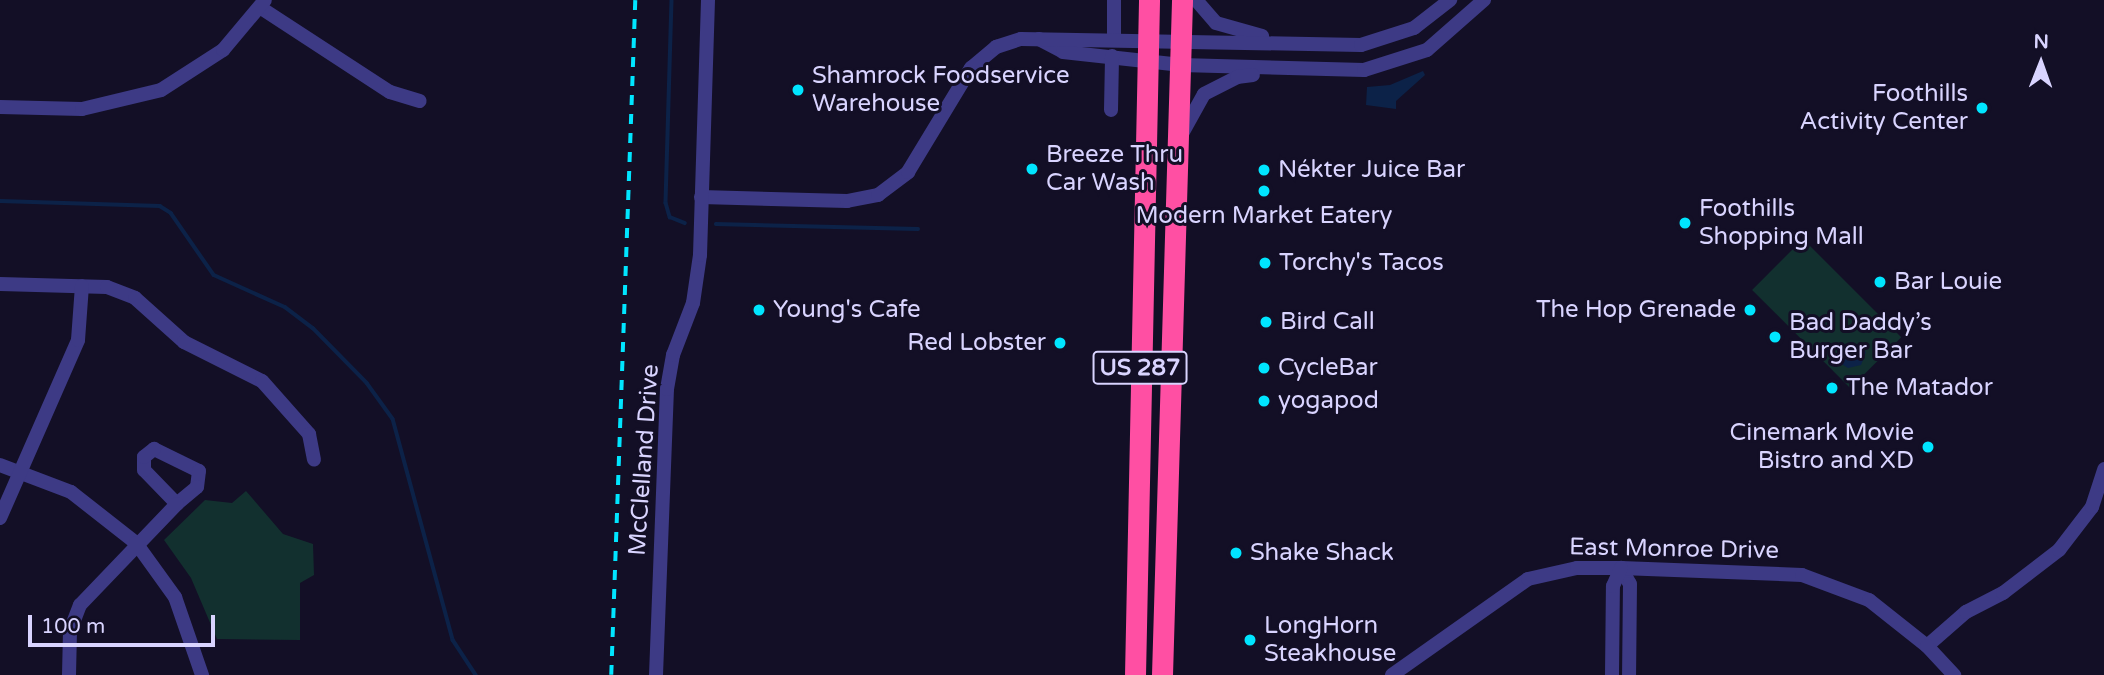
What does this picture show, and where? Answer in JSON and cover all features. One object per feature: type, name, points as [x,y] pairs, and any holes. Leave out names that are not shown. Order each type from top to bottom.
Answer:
[{"type":"highway","name":"US 287","points":[[1135,675],[1149,0]]},
{"type":"highway","name":"US 287","points":[[1162,675],[1182,0]]},
{"type":"street","name":"McClelland Drive","points":[[656,675],[667,388],[697,284],[708,0]]},
{"type":"street","points":[[1114,0],[1114,38]]},
{"type":"street","points":[[1196,0],[1216,23],[1287,44]]},
{"type":"street","points":[[1038,38],[1063,52],[1112,56],[1181,41],[1376,43],[1414,27],[1450,0]]},
{"type":"street","points":[[701,197],[847,201],[878,195],[908,172],[982,57],[996,47],[1038,38],[1114,38],[1181,65],[1352,71],[1405,60],[1447,37],[1484,0]]},
{"type":"street","points":[[0,107],[82,109],[161,90],[205,65],[263,4],[390,92],[420,101]]},
{"type":"street","points":[[1111,110],[1112,56]]},
{"type":"street","points":[[1178,140],[1201,98],[1216,85],[1273,69]]},
{"type":"street","points":[[0,284],[82,286],[123,291],[184,342],[262,381],[309,434],[314,460]]},
{"type":"street","points":[[0,518],[78,340],[82,286]]},
{"type":"street","points":[[0,465],[22,471],[71,492],[136,542],[175,597],[202,675]]},
{"type":"street","points":[[1927,646],[1966,612],[2031,574],[2060,550],[2098,507],[2104,469]]},
{"type":"street","points":[[69,675],[74,617],[136,542],[177,504]]},
{"type":"street","name":"East Monroe Drive","points":[[1392,675],[1528,579],[1577,568],[1621,568],[1802,575],[1869,600],[1927,646],[1954,675]]},
{"type":"street","points":[[1612,675],[1613,586],[1621,568]]},
{"type":"street","points":[[1621,568],[1630,584],[1629,675]]},
{"type":"green space","points":[[1803,239],[1901,337],[1850,388],[1752,290]]},
{"type":"green space","points":[[246,491],[283,534],[313,544],[314,575],[300,583],[300,640],[217,639],[191,578],[164,540],[205,500],[232,503]]},
{"type":"water","points":[[1423,71],[1425,75],[1396,101],[1396,109],[1366,105],[1367,87],[1390,85]]},
{"type":"water","points":[[1861,349],[1866,352],[1861,365],[1848,368],[1840,363],[1841,354]]},
{"type":"waterway","points":[[672,0],[666,203],[670,217],[685,223]]},
{"type":"waterway","points":[[0,201],[160,206],[171,213],[214,275],[285,307],[313,328],[367,383],[393,419],[453,640],[476,675]]},
{"type":"waterway","points":[[716,224],[918,229]]},
{"type":"railway","points":[[611,675],[635,0]]},
{"type":"place","name":"Shamrock Foodservice Warehouse","points":[[798,90]]},
{"type":"place","name":"Foothills Activity Center","points":[[1982,108]]},
{"type":"place","name":"Breeze Thru Car Wash","points":[[1032,169]]},
{"type":"place","name":"Nékter Juice Bar","points":[[1264,170]]},
{"type":"place","name":"Modern Market Eatery","points":[[1264,191]]},
{"type":"place","name":"Foothills Shopping Mall","points":[[1685,223]]},
{"type":"place","name":"Torchy's Tacos","points":[[1265,263]]},
{"type":"place","name":"Bar Louie","points":[[1880,282]]},
{"type":"place","name":"Young's Cafe","points":[[759,310]]},
{"type":"place","name":"The Hop Grenade","points":[[1750,310]]},
{"type":"place","name":"Bird Call","points":[[1266,322]]},
{"type":"place","name":"Bad Daddy’s Burger Bar","points":[[1775,337]]},
{"type":"place","name":"Red Lobster","points":[[1060,343]]},
{"type":"place","name":"CycleBar","points":[[1264,368]]},
{"type":"place","name":"The Matador","points":[[1832,388]]},
{"type":"place","name":"yogapod","points":[[1264,401]]},
{"type":"place","name":"Cinemark Movie Bistro and XD","points":[[1928,447]]},
{"type":"place","name":"Shake Shack","points":[[1236,553]]},
{"type":"place","name":"LongHorn Steakhouse","points":[[1250,640]]}]
